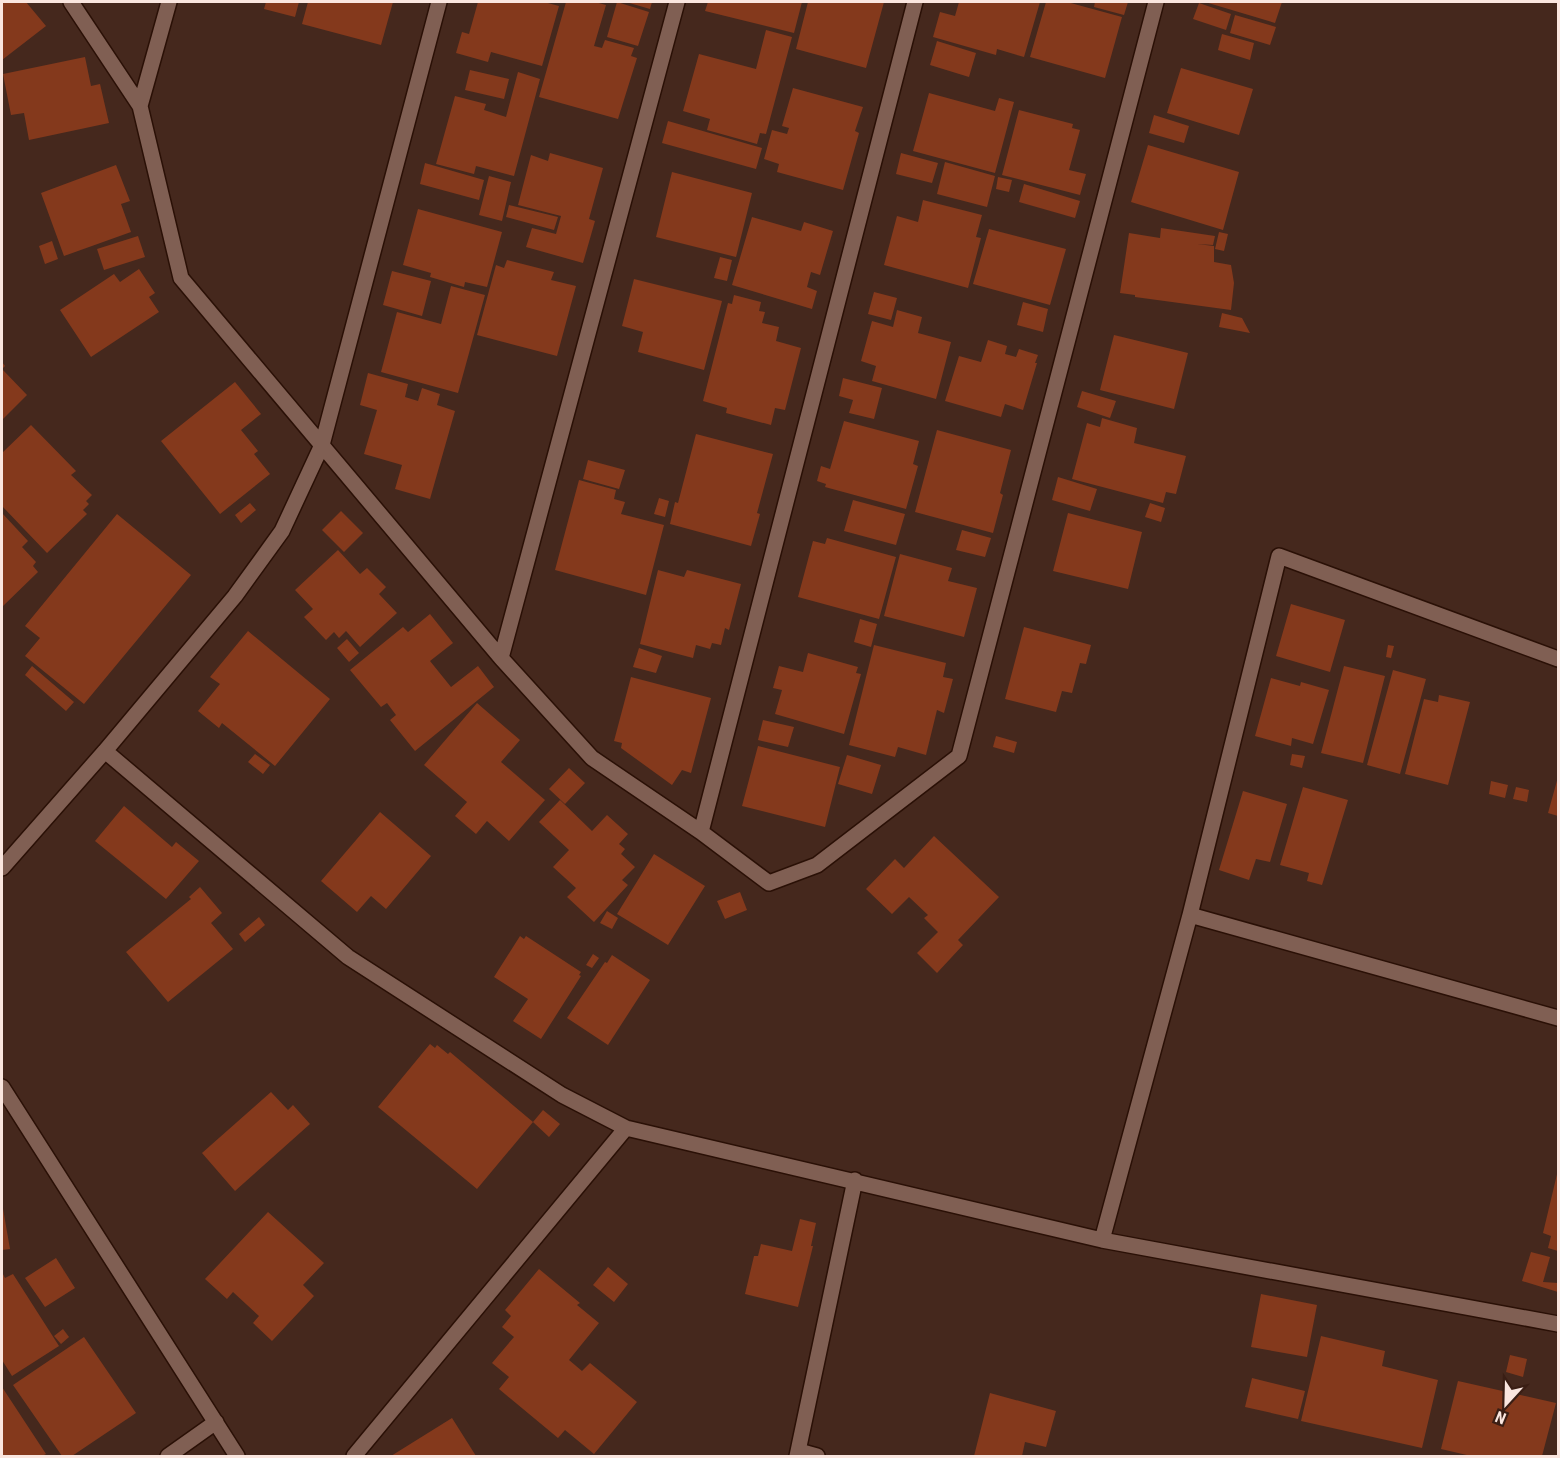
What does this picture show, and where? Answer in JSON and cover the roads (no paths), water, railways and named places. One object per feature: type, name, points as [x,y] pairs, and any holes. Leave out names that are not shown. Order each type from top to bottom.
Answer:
[{"type":"street","points":[[71,2],[140,106],[181,278],[501,658],[592,758],[701,832],[769,883],[817,865],[959,756],[1156,2]]},
{"type":"street","points":[[140,106],[169,2]]},
{"type":"street","points":[[2,868],[105,751],[235,596],[282,531],[322,445],[439,2]]},
{"type":"street","points":[[501,658],[677,2]]},
{"type":"street","points":[[701,832],[915,2]]},
{"type":"street","points":[[1102,1239],[1190,915],[1279,556],[1558,659]]},
{"type":"street","points":[[105,751],[348,957],[562,1095],[626,1128],[1102,1239],[1558,1324]]},
{"type":"street","points":[[1190,915],[1558,1018]]},
{"type":"street","points":[[2,1087],[237,1456]]},
{"type":"street","points":[[354,1456],[626,1128]]},
{"type":"street","points":[[817,1456],[798,1454],[855,1180]]},
{"type":"street","points":[[168,1456],[216,1422]]}]
